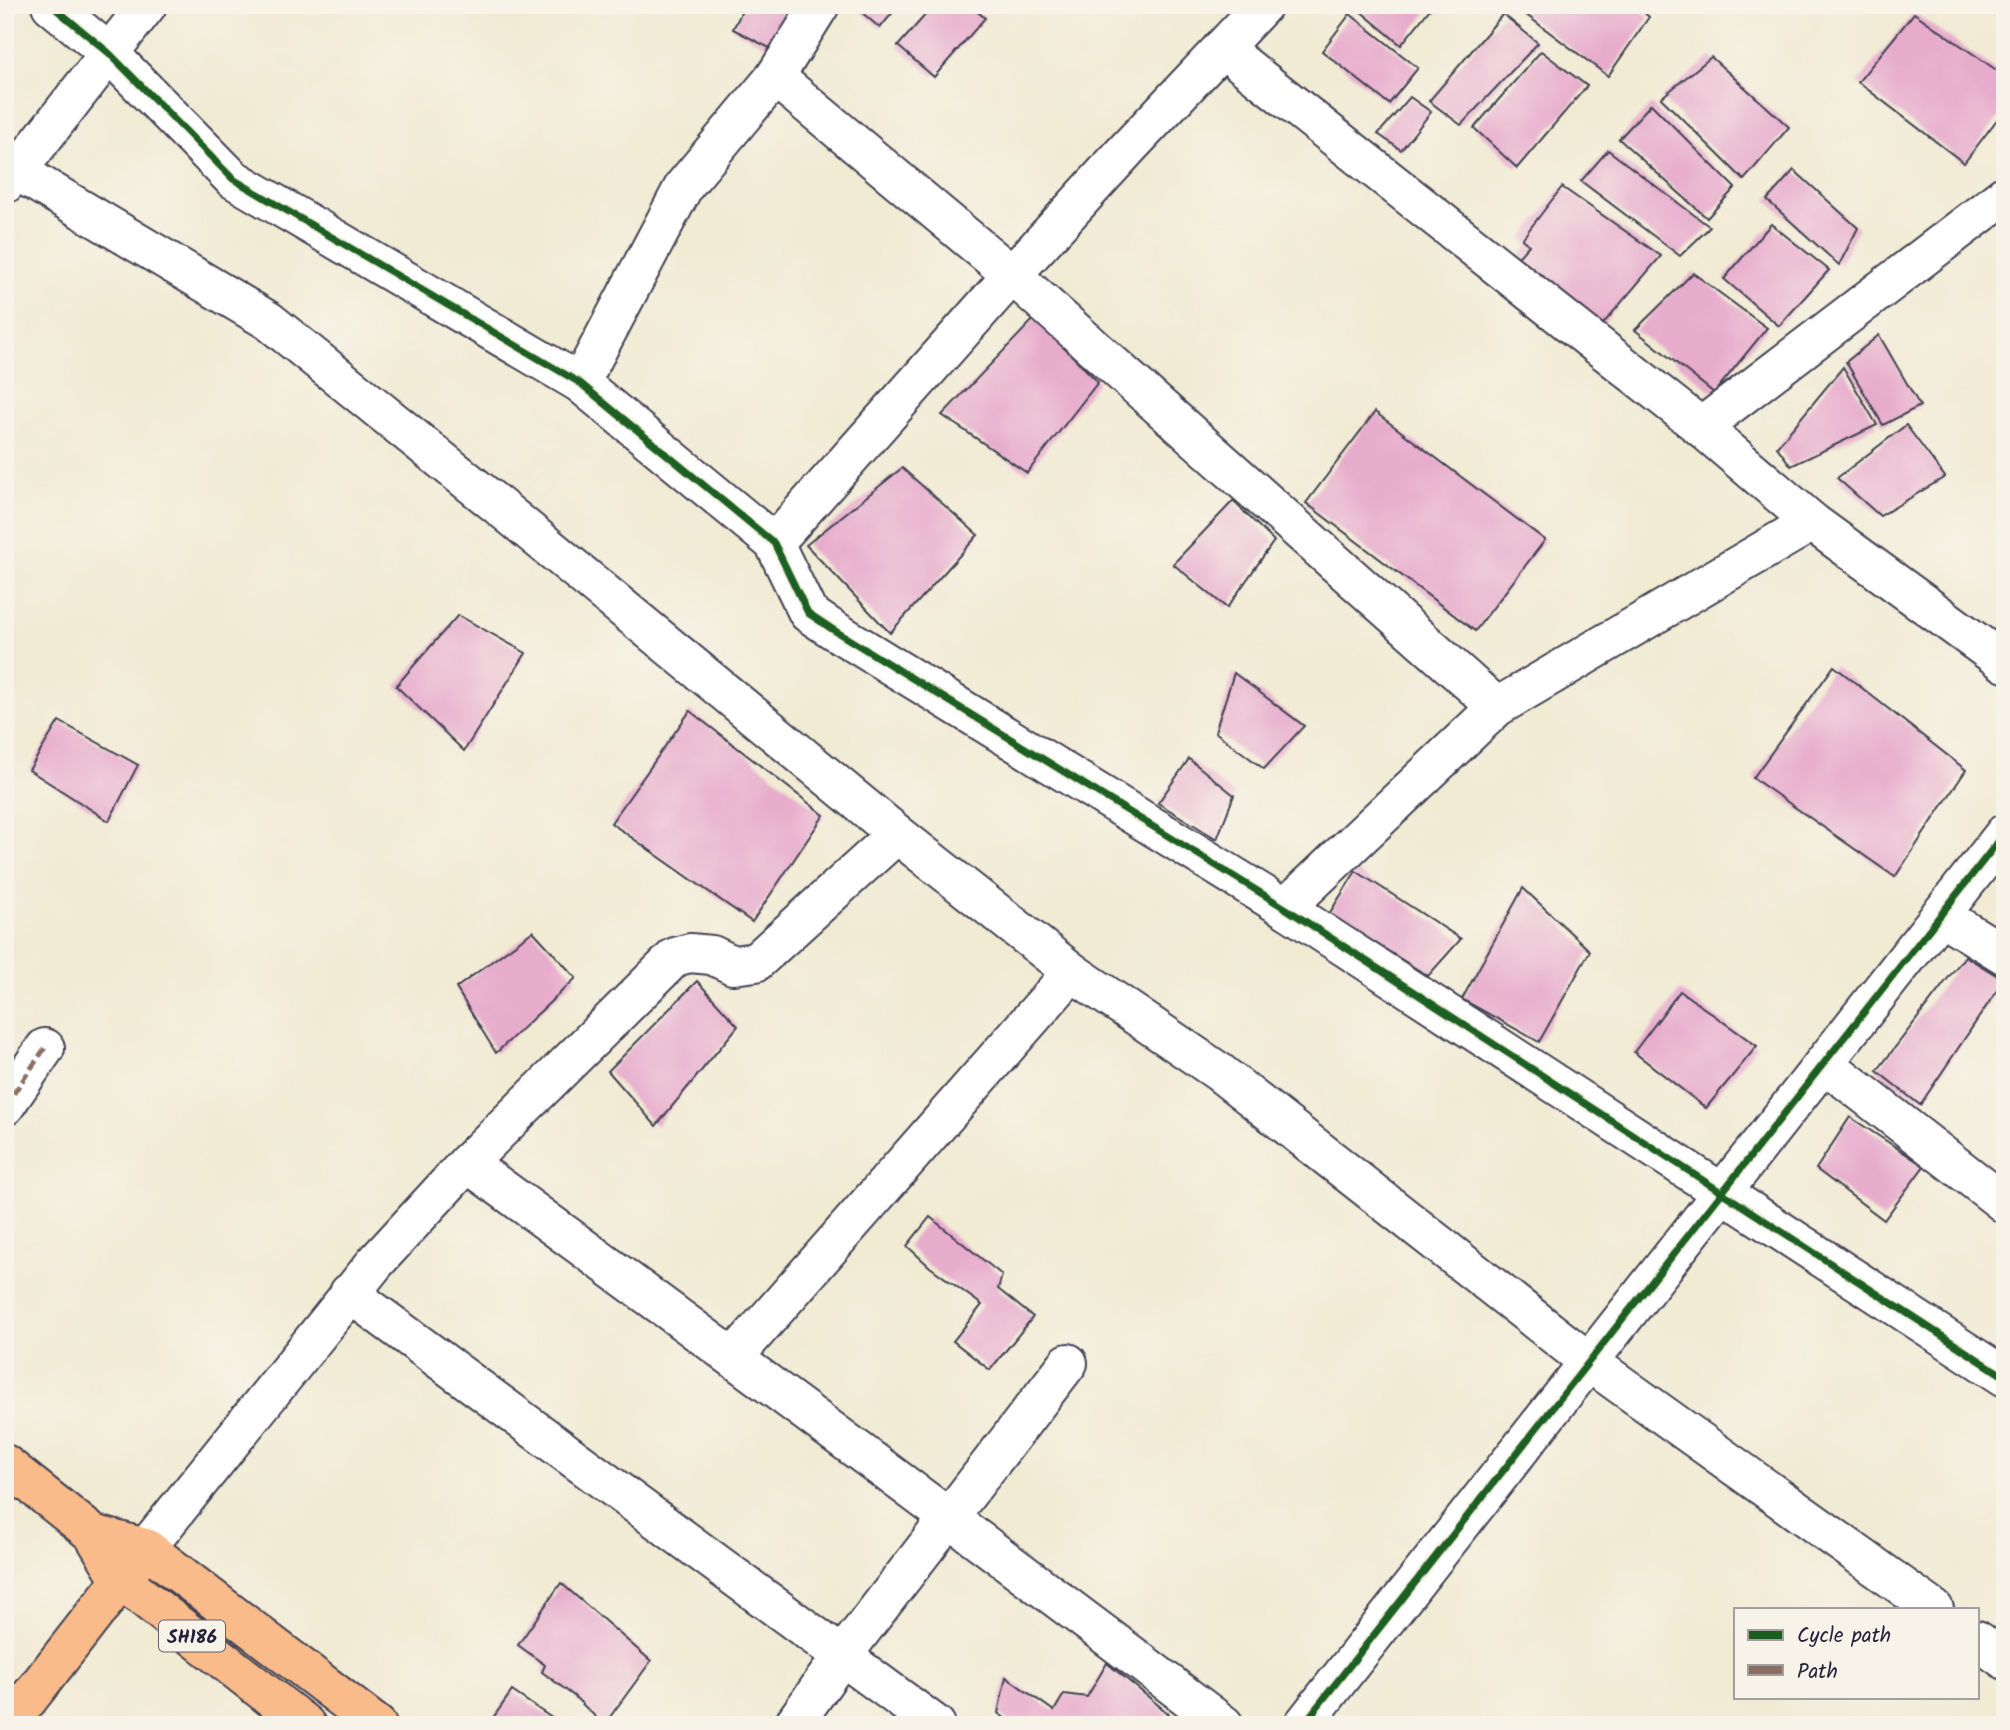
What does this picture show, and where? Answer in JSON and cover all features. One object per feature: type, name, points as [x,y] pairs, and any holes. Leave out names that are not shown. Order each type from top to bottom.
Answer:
[{"type":"main road","points":[[5,1464],[93,1534],[146,1548],[377,1725]]},
{"type":"main road","name":"SH186","points":[[93,1534],[121,1580],[306,1725]]},
{"type":"main road","points":[[8,1725],[146,1548]]},
{"type":"street","points":[[51,5],[109,52],[233,179],[580,383],[774,543],[808,613],[1285,908],[2005,1377]]},
{"type":"street","points":[[148,5],[11,178],[269,321],[897,834],[1072,972],[1219,1072],[1589,1362],[1933,1608]]},
{"type":"street","points":[[580,383],[684,186],[775,77],[820,5]]},
{"type":"street","points":[[774,543],[1012,275],[1263,5]]},
{"type":"street","points":[[1223,48],[1701,427],[1812,522],[2005,663]]},
{"type":"street","points":[[775,77],[1012,275],[1497,707]]},
{"type":"street","points":[[1701,427],[2005,195]]},
{"type":"street","points":[[1285,908],[1497,707],[1812,522]]},
{"type":"street","points":[[1303,1725],[2005,833]]},
{"type":"street","points":[[146,1548],[349,1293],[467,1163],[674,957],[690,953],[712,955],[733,965],[757,962],[897,834]]},
{"type":"street","points":[[1940,915],[2005,955]]},
{"type":"street","points":[[734,1357],[1072,972]]},
{"type":"street","points":[[5,1105],[45,1048]]},
{"type":"street","points":[[1824,1063],[2005,1204]]},
{"type":"street","points":[[467,1163],[950,1517],[1224,1725]]},
{"type":"street","points":[[349,1293],[936,1725]]},
{"type":"street","points":[[793,1725],[842,1656],[1068,1363]]},
{"type":"street","points":[[1979,1641],[2005,1660]]},
{"type":"building","points":[[745,5],[806,5],[781,54],[733,29]]},
{"type":"building","points":[[853,5],[899,5],[880,28]]},
{"type":"building","points":[[934,5],[969,5],[985,18],[934,77],[898,46]]},
{"type":"building","points":[[1353,5],[1433,5],[1401,45]]},
{"type":"building","points":[[1513,5],[1636,5],[1649,17],[1608,76]]},
{"type":"building","points":[[1914,13],[2005,76],[2005,109],[1964,163],[1858,82]]},
{"type":"building","points":[[1350,14],[1418,68],[1389,104],[1322,51]]},
{"type":"building","points":[[1503,14],[1538,43],[1461,125],[1429,101]]},
{"type":"building","points":[[1541,51],[1587,86],[1517,168],[1474,128]]},
{"type":"building","points":[[1711,57],[1789,127],[1744,180],[1661,98]]},
{"type":"building","points":[[1410,97],[1431,112],[1401,150],[1378,134]]},
{"type":"building","points":[[1651,104],[1735,188],[1707,218],[1619,139]]},
{"type":"building","points":[[1608,150],[1710,227],[1680,256],[1581,181]]},
{"type":"building","points":[[1794,170],[1858,228],[1839,265],[1767,200]]},
{"type":"building","points":[[1562,187],[1661,256],[1598,330],[1512,264],[1529,245],[1522,239]]},
{"type":"building","points":[[1771,224],[1829,270],[1779,326],[1724,279]]},
{"type":"building","points":[[1693,273],[1767,328],[1714,393],[1635,330]]},
{"type":"building","points":[[1035,318],[1098,382],[1027,473],[942,415]]},
{"type":"building","points":[[1879,335],[1920,406],[1883,425],[1846,362]]},
{"type":"building","points":[[1843,367],[1877,425],[1791,466],[1777,447]]},
{"type":"building","points":[[1375,412],[1545,540],[1475,631],[1306,503]]},
{"type":"building","points":[[1906,425],[1945,477],[1880,516],[1837,478]]},
{"type":"building","points":[[902,468],[978,535],[890,633],[806,545]]},
{"type":"building","points":[[1233,501],[1274,541],[1227,608],[1173,564]]},
{"type":"building","points":[[458,615],[526,653],[464,751],[396,686]]},
{"type":"building","points":[[1834,666],[1966,770],[1895,877],[1753,778]]},
{"type":"building","points":[[1234,673],[1304,726],[1264,769],[1215,732]]},
{"type":"building","points":[[690,711],[824,815],[752,922],[611,823]]},
{"type":"building","points":[[59,721],[138,765],[109,821],[29,770]]},
{"type":"building","points":[[1189,759],[1234,795],[1217,839],[1158,803]]},
{"type":"building","points":[[1356,871],[1461,939],[1428,976],[1329,914]]},
{"type":"building","points":[[1523,888],[1590,951],[1539,1042],[1462,999]]},
{"type":"building","points":[[533,931],[576,978],[496,1053],[456,988]]},
{"type":"building","points":[[1965,956],[2004,980],[1920,1105],[1877,1071]]},
{"type":"building","points":[[697,981],[738,1026],[656,1126],[608,1071]]},
{"type":"building","points":[[1680,991],[1757,1046],[1706,1108],[1634,1052]]},
{"type":"building","points":[[1850,1117],[1924,1166],[1884,1220],[1816,1169]]},
{"type":"building","points":[[930,1217],[1002,1275],[998,1289],[1033,1317],[990,1370],[953,1341],[982,1305],[930,1267],[907,1246]]},
{"type":"building","points":[[561,1583],[651,1661],[604,1725],[574,1696],[542,1672],[545,1665],[518,1645]]},
{"type":"building","points":[[1107,1663],[1169,1714],[1160,1725],[1014,1725],[998,1713],[1006,1677],[1054,1711],[1064,1694],[1087,1697]]},
{"type":"building","points":[[512,1691],[562,1725],[488,1725]]},
{"type":"marked path","points":[[5,1106],[45,1048]]},
{"type":"cycle path","points":[[51,5],[109,53],[233,179],[580,383],[774,543],[808,613],[1285,908],[2005,1377]]},
{"type":"cycle path","points":[[1303,1725],[2005,833]]}]
